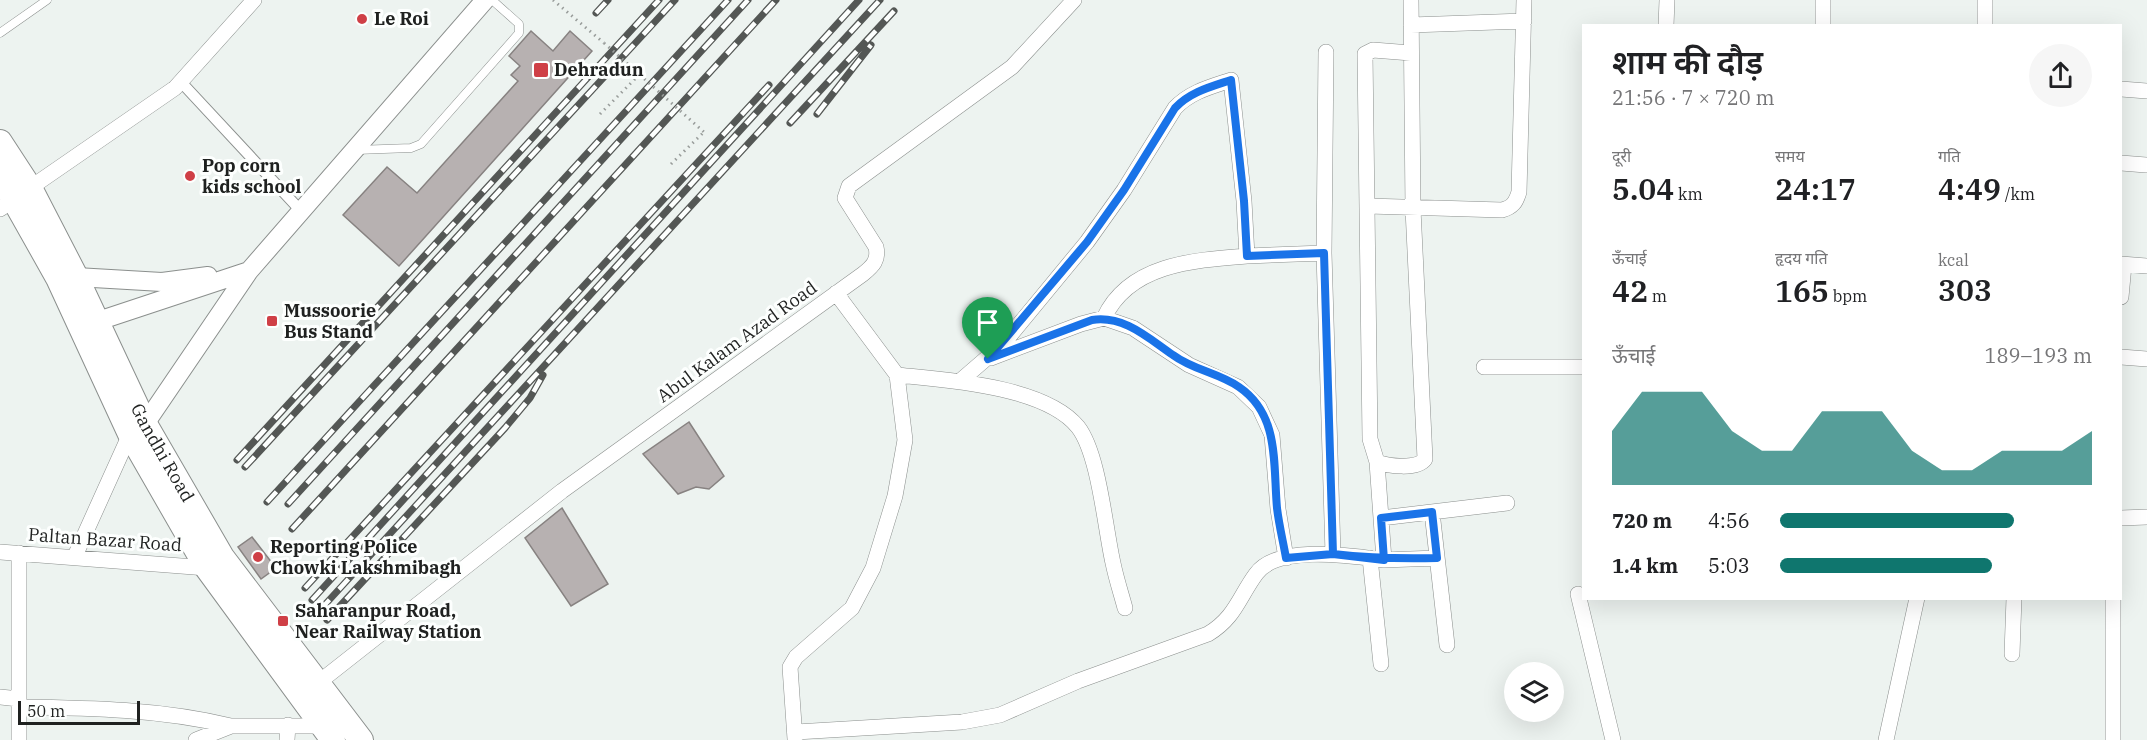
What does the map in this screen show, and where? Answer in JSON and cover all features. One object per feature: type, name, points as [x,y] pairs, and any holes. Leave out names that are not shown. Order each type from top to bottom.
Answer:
[{"type":"main road","name":"Gandhi Road","points":[[0,142],[15,199],[76,276],[88,324]]},
{"type":"main road","name":"Gandhi Road","points":[[0,175],[58,278],[88,324],[207,568],[327,733]]},
{"type":"main road","name":"Gandhi Road","points":[[138,429],[222,556],[361,740]]},
{"type":"street","points":[[15,199],[163,98],[181,82],[254,0]]},
{"type":"street","points":[[75,556],[138,429],[249,271],[485,0]]},
{"type":"street","name":"Abul Kalam Azad Road","points":[[318,683],[562,491],[863,274],[874,264],[878,255],[876,247],[845,198],[849,186],[1012,67],[1074,0]]},
{"type":"street","points":[[1377,462],[1392,465],[1418,465],[1425,459],[1413,209],[1412,0]]},
{"type":"street","points":[[1368,206],[1502,210],[1516,202],[1519,192],[1523,120],[1524,0]]},
{"type":"street","points":[[1666,24],[1667,0]]},
{"type":"street","points":[[1823,0],[1823,24]]},
{"type":"street","points":[[1985,0],[1985,24]]},
{"type":"street","points":[[1411,26],[1524,21]]},
{"type":"street","points":[[1380,664],[1377,559],[1381,518],[1377,462],[1371,450],[1369,397],[1365,54],[1373,50],[1411,53]]},
{"type":"street","points":[[1326,52],[1324,253],[1333,554]]},
{"type":"street","points":[[959,381],[988,359],[1093,234],[1183,99],[1231,80],[1244,201],[1247,256]]},
{"type":"street","points":[[181,82],[301,212]]},
{"type":"street","points":[[2122,89],[2147,91]]},
{"type":"street","points":[[2122,163],[2146,165]]},
{"type":"street","points":[[1104,318],[1111,302],[1123,290],[1159,270],[1193,260],[1324,253]]},
{"type":"street","points":[[2122,281],[2123,265],[2147,267]]},
{"type":"street","points":[[76,276],[162,282],[249,271]]},
{"type":"street","points":[[88,324],[249,271]]},
{"type":"street","points":[[836,293],[897,375],[906,431],[895,496],[873,568],[852,608],[796,657],[790,667],[796,736],[962,722],[1000,715],[1078,681],[1224,625],[1260,569],[1269,563],[1286,558],[1333,554],[1377,559],[1437,558]]},
{"type":"street","points":[[988,359],[1081,324],[1104,318],[1133,328],[1189,365],[1239,387],[1256,402],[1272,435],[1278,509],[1286,558]]},
{"type":"street","points":[[2122,357],[2147,359]]},
{"type":"street","points":[[1484,367],[1582,367]]},
{"type":"street","points":[[897,375],[975,383],[1048,403],[1077,426],[1084,437],[1095,469],[1113,566],[1125,608]]},
{"type":"street","points":[[1381,518],[1507,503]]},
{"type":"street","points":[[1432,512],[1447,645]]},
{"type":"street","points":[[2122,518],[2147,517]]},
{"type":"street","name":"Paltan Bazar Road","points":[[0,552],[207,568]]},
{"type":"street","points":[[19,553],[19,740]]},
{"type":"street","points":[[1578,594],[1613,740]]},
{"type":"street","points":[[1886,740],[1917,600]]},
{"type":"street","points":[[2012,654],[2014,600]]},
{"type":"street","points":[[2113,600],[2113,740]]},
{"type":"street","points":[[0,697],[19,703],[128,709],[195,718],[231,726],[288,732],[327,733]]},
{"type":"street","points":[[196,740],[231,726]]},
{"type":"lane","points":[[0,33],[47,0]]},
{"type":"lane","points":[[355,150],[411,148],[422,144],[519,33],[519,24],[492,0]]},
{"type":"path","points":[[553,0],[704,132],[671,164]]},
{"type":"path","points":[[600,114],[639,75]]},
{"type":"building","points":[[531,31],[553,51],[570,31],[592,51],[399,266],[343,215],[387,167],[417,193],[518,81],[511,75],[520,66],[509,56]]},
{"type":"building","points":[[689,422],[724,476],[709,489],[696,487],[678,494],[643,454]]},
{"type":"building","points":[[562,508],[608,584],[571,606],[525,538]]},
{"type":"building","points":[[252,537],[276,568],[261,579],[238,547]]},
{"type":"railway","points":[[596,13],[608,0]]},
{"type":"railway","points":[[237,460],[659,0]]},
{"type":"railway","points":[[245,467],[675,0]]},
{"type":"railway","points":[[267,502],[728,0]]},
{"type":"railway","points":[[288,504],[748,0]]},
{"type":"railway","points":[[292,529],[776,0]]},
{"type":"railway","points":[[312,600],[859,0]]},
{"type":"railway","points":[[320,610],[880,0]]},
{"type":"railway","points":[[790,123],[894,11]]},
{"type":"railway","points":[[817,114],[871,45]]},
{"type":"railway","points":[[305,588],[769,85]]},
{"type":"railway","points":[[327,620],[505,428],[530,398],[543,375]]},
{"type":"place","name":"Le Roi","points":[[362,19]]},
{"type":"place","name":"Dehradun","points":[[541,70]]},
{"type":"place","name":"Pop corn kids school","points":[[190,176]]},
{"type":"place","name":"Mussoorie Bus Stand","points":[[272,321]]},
{"type":"place","name":"Reporting Police Chowki Lakshmibagh","points":[[258,557]]},
{"type":"place","name":"Saharanpur Road, Near Railway Station","points":[[283,621]]},
{"type":"route","points":[[988,359],[1016,330],[1105,218],[1175,108],[1183,99],[1199,91],[1231,80],[1241,166],[1247,256],[1324,253],[1333,554],[1370,558],[1384,560],[1437,558],[1432,512],[1381,518],[1384,560],[1333,554],[1286,558],[1278,509],[1272,435],[1267,421],[1252,397],[1225,379],[1189,365],[1120,322],[1104,318],[1092,320],[988,359]]}]
